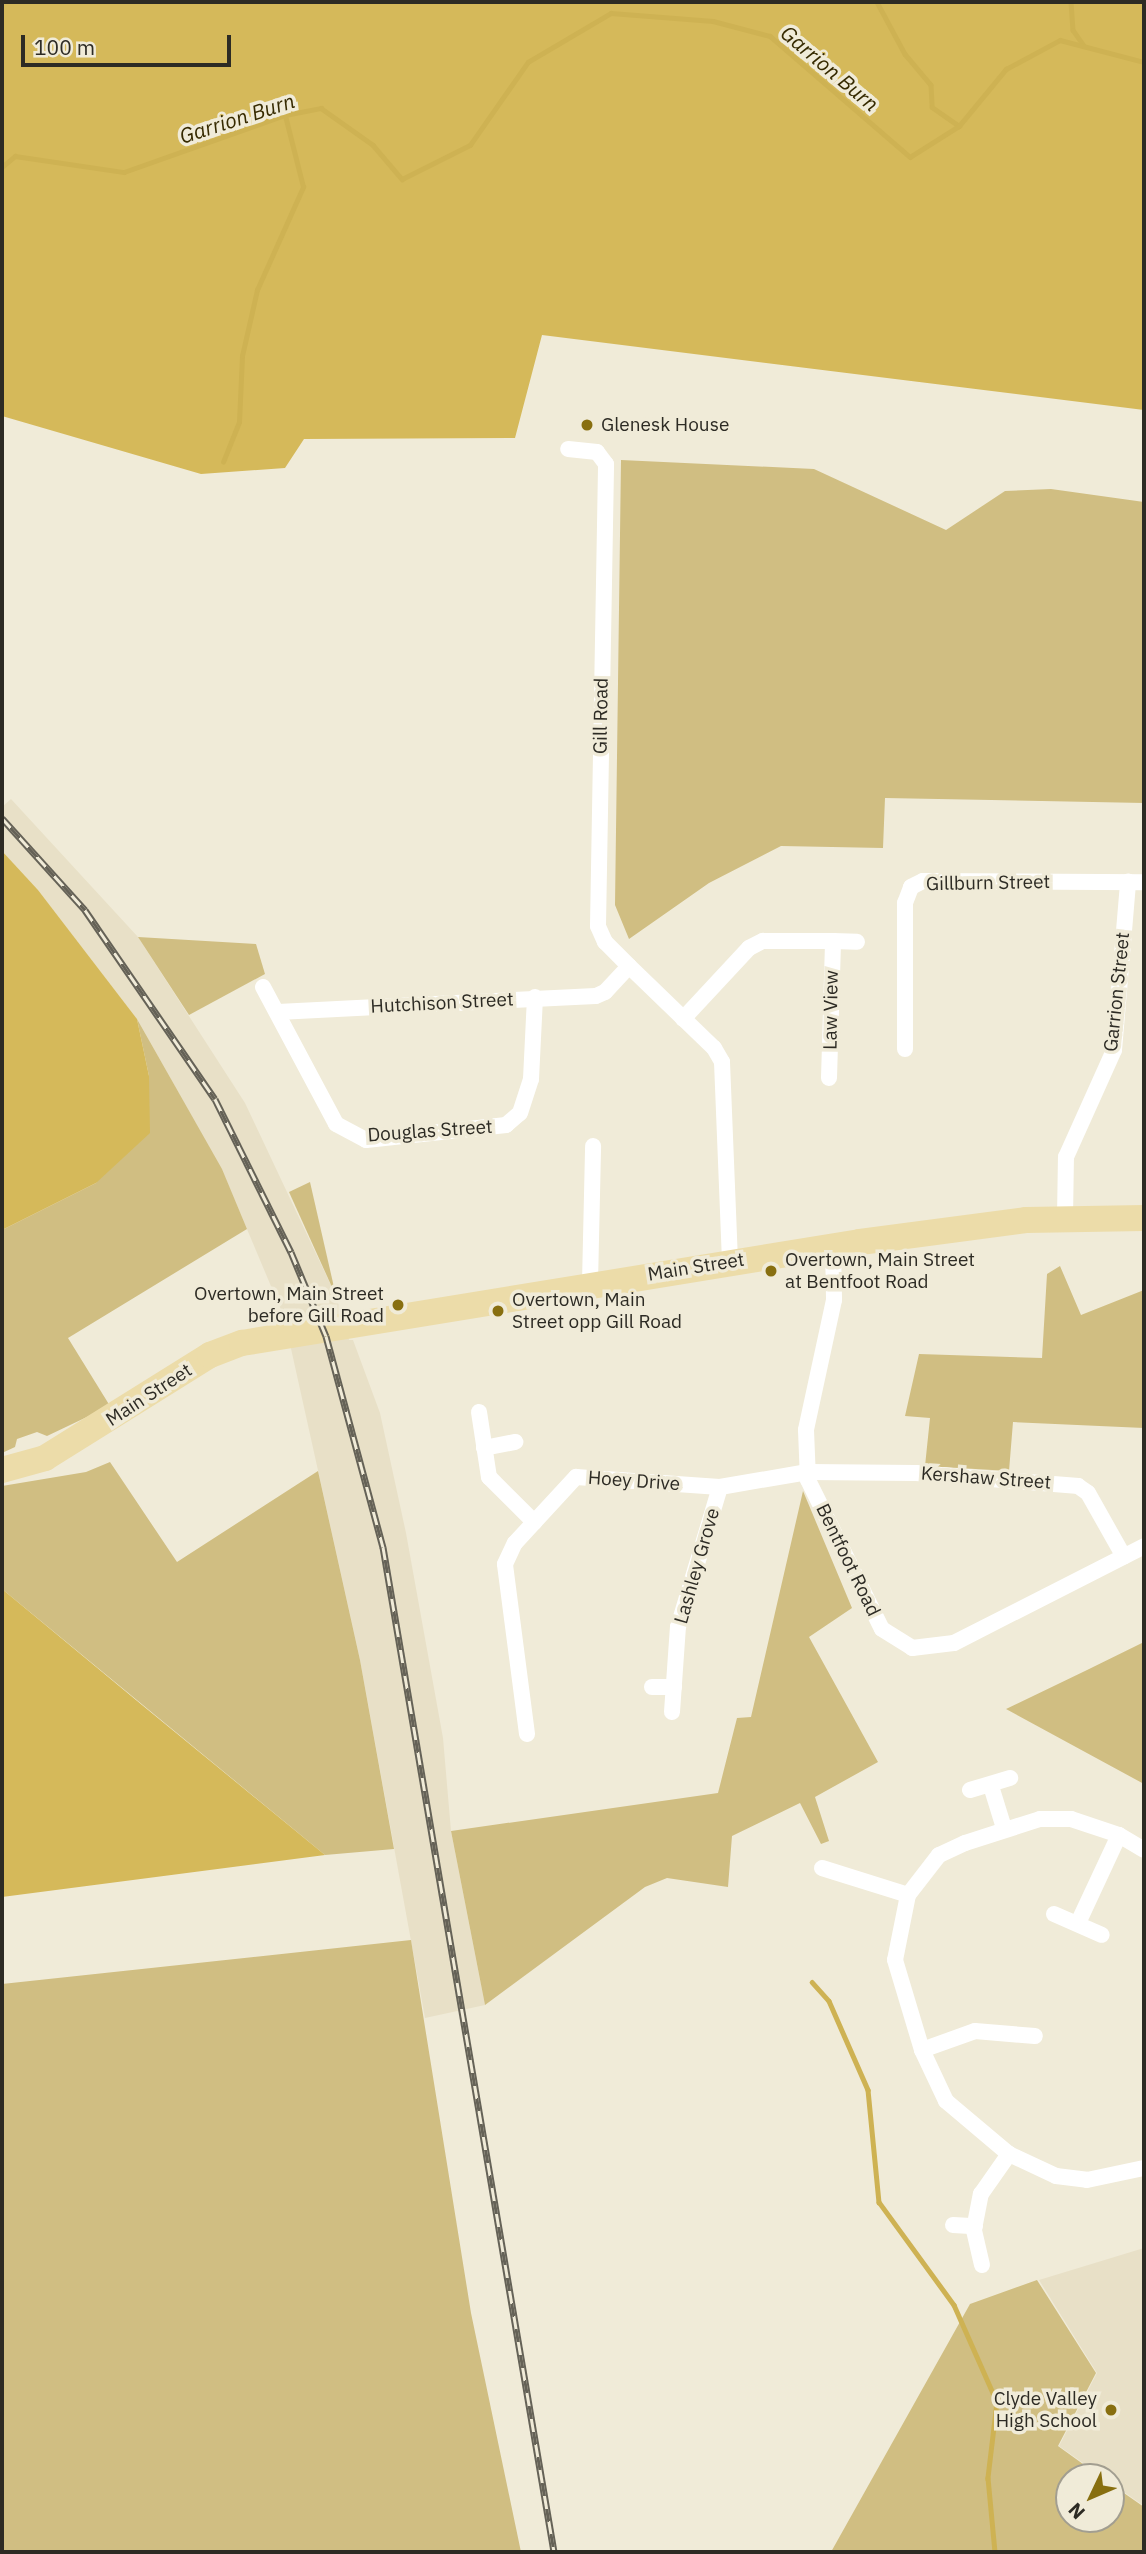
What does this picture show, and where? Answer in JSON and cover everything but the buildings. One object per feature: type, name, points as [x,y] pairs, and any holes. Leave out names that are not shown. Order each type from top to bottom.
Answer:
[{"type":"main road","name":"Main Street","points":[[2,1469],[31,1463],[92,1432],[210,1355],[268,1339],[590,1283],[833,1246],[1065,1218],[1144,1218]]},
{"type":"street","name":"Gill Road","points":[[568,449],[597,452],[606,464],[598,926],[605,942],[714,1048],[722,1062],[730,1262]]},
{"type":"street","name":"Gillburn Street","points":[[905,1049],[905,903],[911,887],[923,881],[1136,882]]},
{"type":"street","name":"Garrion Street","points":[[1065,1218],[1066,1157],[1114,1050],[1136,882]]},
{"type":"street","name":"Law View","points":[[683,1019],[749,948],[763,941],[857,943]]},
{"type":"street","name":"Law View","points":[[829,1078],[833,941]]},
{"type":"street","name":"Hutchison Street","points":[[278,1012],[605,992],[629,966]]},
{"type":"street","name":"Douglas Street","points":[[263,986],[336,1124],[366,1140],[506,1125],[520,1113],[531,1079],[535,997]]},
{"type":"street","points":[[590,1283],[593,1146]]},
{"type":"street","name":"Bentfoot Road","points":[[833,1246],[834,1300],[806,1430],[808,1472],[882,1629],[912,1648],[954,1643],[1144,1546]]},
{"type":"street","points":[[479,1412],[489,1477],[534,1522]]},
{"type":"street","points":[[484,1448],[515,1442]]},
{"type":"street","name":"Hoey Drive","points":[[527,1734],[505,1564],[515,1543],[576,1477],[720,1487],[808,1472]]},
{"type":"street","name":"Kershaw Street","points":[[808,1472],[980,1475],[1078,1486],[1088,1493],[1124,1556]]},
{"type":"street","name":"Lashley Grove","points":[[672,1712],[678,1627],[720,1487]]},
{"type":"street","points":[[652,1686],[674,1687]]},
{"type":"street","points":[[970,1790],[991,1786],[1010,1778]]},
{"type":"street","points":[[991,1786],[1004,1828]]},
{"type":"street","points":[[1144,1850],[1119,1835],[1071,1819],[1040,1819],[1004,1828],[939,1855],[908,1895],[895,1960],[922,2050],[946,2101],[1009,2154],[1056,2176],[1087,2180],[1144,2168]]},
{"type":"street","points":[[1077,1923],[1119,1835]]},
{"type":"street","points":[[822,1868],[908,1895]]},
{"type":"street","points":[[1054,1914],[1102,1935]]},
{"type":"street","points":[[922,2050],[975,2031],[1035,2036]]},
{"type":"street","points":[[982,2265],[975,2226],[981,2194],[1009,2154]]},
{"type":"street","points":[[953,2225],[975,2226]]},
{"type":"shaded area","points":[[2,2],[1144,2],[1144,410],[542,335],[515,438],[304,439],[285,468],[201,474],[2,416]]},
{"type":"shaded area","points":[[621,460],[814,469],[946,530],[1005,491],[1051,489],[1144,502],[1144,803],[885,798],[883,848],[781,846],[709,883],[629,939],[615,905]]},
{"type":"shaded area","points":[[11,799],[138,937],[245,1103],[336,1296],[349,1340],[353,1340],[380,1413],[406,1533],[443,1738],[451,1831],[485,2005],[425,2018],[360,1660],[284,1317],[222,1170],[137,1019],[38,890],[2,851],[2,807]]},
{"type":"shaded area","points":[[2,851],[38,890],[137,1019],[149,1076],[150,1133],[96,1183],[2,1230]]},
{"type":"shaded area","points":[[138,937],[256,944],[265,974],[189,1015]]},
{"type":"shaded area","points":[[137,1019],[222,1169],[247,1229],[68,1338],[110,1406],[47,1436],[37,1432],[17,1439],[15,1447],[2,1453],[2,1230],[96,1183],[149,1076]]},
{"type":"shaded area","points":[[310,1182],[336,1296],[289,1192]]},
{"type":"shaded area","points":[[1060,1266],[1081,1315],[1144,1290],[1144,1428],[1013,1422],[1009,1471],[925,1466],[930,1418],[905,1416],[919,1354],[1042,1358],[1047,1274]]},
{"type":"shaded area","points":[[110,1462],[177,1562],[318,1471],[360,1660],[394,1849],[325,1855],[2,1589],[2,1486],[86,1472]]},
{"type":"shaded area","points":[[803,1491],[852,1608],[809,1637],[878,1762],[815,1797],[829,1841],[821,1844],[800,1803],[732,1836],[728,1887],[667,1878],[645,1887],[485,2005],[451,1831],[718,1793],[737,1718],[751,1717]]},
{"type":"shaded area","points":[[2,1589],[142,1705],[325,1855],[2,1897]]},
{"type":"shaded area","points":[[1144,1642],[1144,1784],[1006,1709],[1085,1671]]},
{"type":"shaded area","points":[[411,1940],[471,2313],[521,2552],[2,2552],[2,1984]]},
{"type":"shaded area","name":"Clyde Valley High School","points":[[1144,2248],[1144,2506],[1125,2493],[1125,2463],[1083,2463],[1059,2446],[1097,2373],[1039,2280]]},
{"type":"shaded area","points":[[1037,2280],[1096,2373],[1058,2446],[1082,2463],[1055,2463],[1055,2533],[1125,2533],[1125,2494],[1144,2507],[1144,2552],[831,2552],[970,2304]]},
{"type":"waterway","points":[[877,2],[905,54],[931,85],[932,107],[959,126]]},
{"type":"waterway","points":[[1071,2],[1073,30],[1084,46]]},
{"type":"waterway","name":"Garrion Burn","points":[[2,167],[15,156],[124,172],[285,115],[321,108],[373,145],[402,179],[470,145],[528,62],[611,13],[713,21],[770,36],[910,157],[959,126],[1006,69],[1060,40],[1144,62]]},
{"type":"waterway","points":[[223,462],[239,422],[242,356],[257,290],[303,187],[285,116]]},
{"type":"waterway","points":[[812,1982],[829,2001],[868,2090],[879,2202],[954,2305],[997,2402],[988,2478],[995,2552]]},
{"type":"railway","points":[[2,818],[85,910],[215,1099],[291,1252],[326,1336],[383,1547],[554,2552]]},
{"type":"place","name":"Glenesk House","points":[[587,425]]},
{"type":"place","name":"Overtown, Main Street at Bentfoot Road","points":[[771,1271]]},
{"type":"place","name":"Overtown, Main Street before Gill Road","points":[[398,1305]]},
{"type":"place","name":"Overtown, Main Street opp Gill Road","points":[[498,1311]]},
{"type":"place","name":"Clyde Valley High School","points":[[1111,2410]]}]
